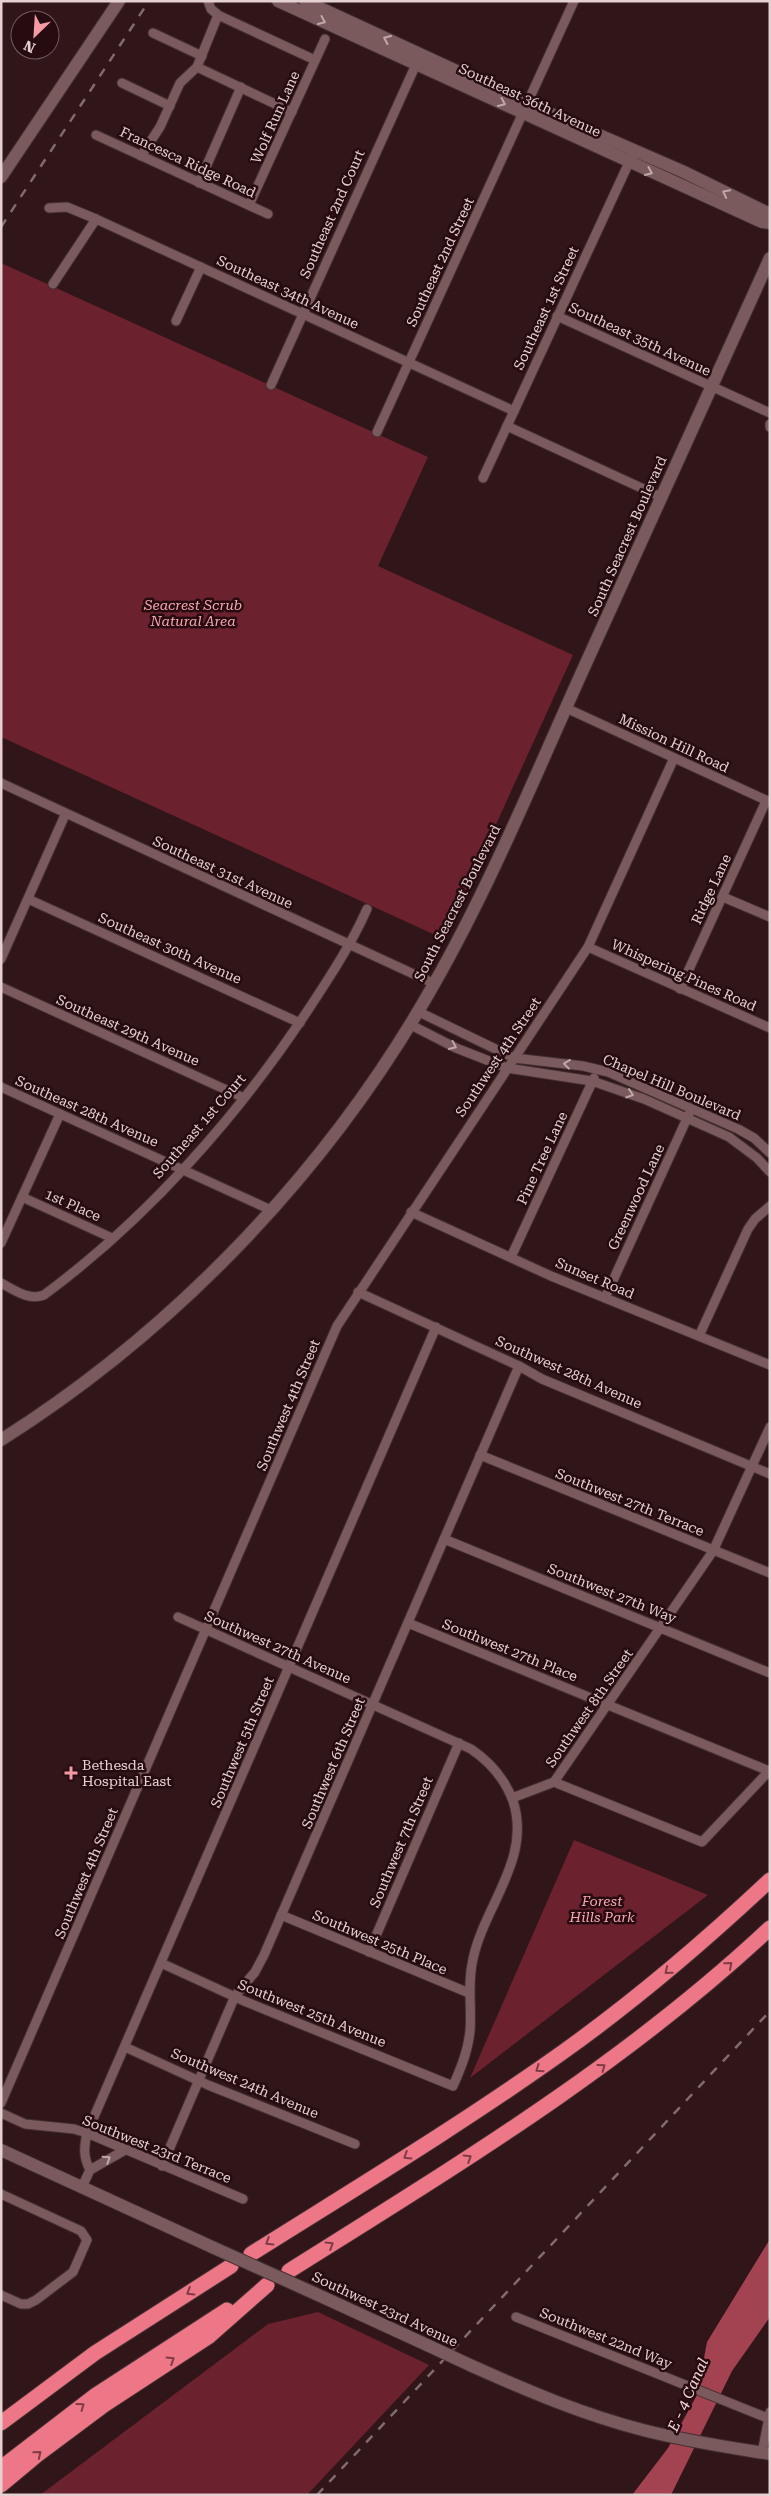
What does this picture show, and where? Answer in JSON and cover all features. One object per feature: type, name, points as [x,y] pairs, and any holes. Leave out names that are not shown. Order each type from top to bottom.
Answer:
[{"type":"highway","points":[[251,2254],[448,2130],[557,2056],[668,1971],[770,1880]]},
{"type":"highway","points":[[289,2271],[474,2155],[567,2092],[679,2007],[770,1928]]},
{"type":"highway","points":[[1,2423],[95,2353],[231,2266]]},
{"type":"highway","points":[[1,2468],[96,2395],[268,2284],[208,2337],[89,2416],[1,2486]]},
{"type":"street","points":[[1,177],[119,1]]},
{"type":"street","name":"Southeast 36th Avenue","points":[[278,1],[418,59],[526,108],[634,150],[770,214]]},
{"type":"street","name":"Southeast 36th Avenue","points":[[305,1],[418,59]]},
{"type":"street","name":"Southeast 2nd Street","points":[[377,432],[574,1]]},
{"type":"street","points":[[210,2],[214,12],[218,15],[315,60]]},
{"type":"street","points":[[141,156],[160,127],[180,83],[197,67],[218,15]]},
{"type":"street","points":[[153,33],[202,56]]},
{"type":"street","name":"Wolf Run Lane","points":[[249,205],[325,39]]},
{"type":"street","name":"Southeast 2nd Court","points":[[271,385],[418,59]]},
{"type":"street","points":[[197,67],[292,112]]},
{"type":"street","points":[[122,83],[170,106]]},
{"type":"street","points":[[199,182],[241,87]]},
{"type":"street","name":"Southeast 36th Avenue","points":[[526,108],[628,162],[762,222],[770,223]]},
{"type":"street","name":"Francesca Ridge Road","points":[[96,135],[268,214]]},
{"type":"street","name":"Southeast 1st Street","points":[[483,478],[634,150]]},
{"type":"street","name":"Southeast 34th Avenue","points":[[49,208],[67,207],[96,219],[514,411]]},
{"type":"street","points":[[53,284],[96,219]]},
{"type":"street","name":"South Seacrest Boulevard","points":[[1,1440],[59,1401],[146,1333],[213,1270],[271,1210],[332,1137],[409,1024],[434,984],[472,911],[770,258]]},
{"type":"street","points":[[176,321],[201,268]]},
{"type":"street","name":"Southeast 35th Avenue","points":[[557,316],[770,413]]},
{"type":"street","points":[[507,426],[662,497]]},
{"type":"street","name":"Mission Hill Road","points":[[566,708],[768,802]]},
{"type":"street","name":"Southwest 4th Street","points":[[1,2103],[337,1326],[588,946],[674,758]]},
{"type":"street","name":"Southeast 31st Avenue","points":[[1,784],[434,984]]},
{"type":"street","name":"Ridge Lane","points":[[680,989],[768,802]]},
{"type":"street","points":[[1,959],[65,815]]},
{"type":"street","points":[[722,897],[770,917]]},
{"type":"street","name":"Southeast 30th Avenue","points":[[28,899],[300,1023]]},
{"type":"street","name":"Southeast 1st Court","points":[[1,1284],[28,1296],[39,1298],[112,1238],[182,1170],[244,1098],[300,1023],[350,945],[368,908]]},
{"type":"street","name":"Whispering Pines Road","points":[[588,946],[770,1028]]},
{"type":"street","name":"Southeast 29th Avenue","points":[[1,987],[244,1098]]},
{"type":"street","name":"Chapel Hill Boulevard","points":[[417,1011],[514,1058],[597,1070],[692,1107],[754,1138],[770,1153]]},
{"type":"street","name":"Chapel Hill Boulevard","points":[[409,1024],[456,1048],[507,1068],[592,1081],[644,1099],[729,1136],[757,1158],[770,1172]]},
{"type":"street","name":"Pine Tree Lane","points":[[512,1257],[597,1070]]},
{"type":"street","name":"Southeast 28th Avenue","points":[[1,1087],[271,1210]]},
{"type":"street","name":"Greenwood Lane","points":[[605,1298],[692,1107]]},
{"type":"street","points":[[1,1243],[60,1114]]},
{"type":"street","name":"1st Place","points":[[22,1197],[112,1238]]},
{"type":"street","points":[[699,1336],[748,1229],[754,1219],[770,1206]]},
{"type":"street","name":"Sunset Road","points":[[411,1212],[605,1298],[770,1365]]},
{"type":"street","name":"Southwest 28th Avenue","points":[[358,1292],[519,1366],[542,1379],[770,1474]]},
{"type":"street","name":"Southwest 5th Street","points":[[90,2170],[86,2162],[84,2150],[87,2134],[436,1327]]},
{"type":"street","name":"Southwest 6th Street","points":[[162,2166],[235,1996],[254,1972],[281,1915],[519,1366]]},
{"type":"street","name":"Southwest 8th Street","points":[[512,1798],[554,1782],[713,1551],[770,1427]]},
{"type":"street","name":"Southwest 27th Terrace","points":[[480,1455],[770,1573]]},
{"type":"street","name":"Southwest 27th Way","points":[[444,1539],[770,1673]]},
{"type":"street","name":"Southwest 27th Avenue","points":[[178,1617],[459,1743],[482,1756],[491,1765],[503,1781],[512,1798]]},
{"type":"street","name":"Southwest 27th Place","points":[[408,1623],[769,1771]]},
{"type":"street","name":"Southwest 7th Street","points":[[369,1952],[459,1743]]},
{"type":"street","points":[[554,1782],[702,1842],[769,1771]]},
{"type":"street","points":[[469,1993],[476,1948],[514,1856],[518,1830],[512,1798]]},
{"type":"street","name":"Southwest 25th Place","points":[[281,1915],[469,1993]]},
{"type":"street","name":"Southwest 25th Avenue","points":[[161,1963],[235,1996],[454,2086],[467,2049],[470,2026],[469,1993]]},
{"type":"street","name":"Southwest 24th Avenue","points":[[125,2047],[198,2080],[355,2144]]},
{"type":"street","name":"Southwest 23rd Terrace","points":[[1,2113],[25,2124],[74,2129],[243,2199]]},
{"type":"street","name":"Southwest 23rd Avenue","points":[[1,2150],[472,2366],[559,2403],[661,2434],[766,2454]]},
{"type":"street","points":[[82,2187],[90,2170],[125,2150]]},
{"type":"street","points":[[1,2194],[81,2231],[88,2240],[73,2272],[36,2300],[25,2304],[1,2295]]},
{"type":"street","name":"Southwest 22nd Way","points":[[516,2317],[727,2403],[769,2417]]},
{"type":"street","points":[[766,2454],[769,2417]]},
{"type":"green space","name":"Seacrest Scrub Natural Area","points":[[1,263],[428,457],[378,566],[573,655],[444,939],[1,737]]},
{"type":"green space","name":"Forest Hills Park","points":[[574,1840],[708,1895],[470,2078]]},
{"type":"green space","points":[[318,2312],[429,2365],[307,2495],[40,2495],[268,2324]]},
{"type":"shaded area","points":[[770,2239],[770,2317],[732,2371],[671,2495],[632,2495],[668,2448],[697,2395],[707,2342]]},
{"type":"railway","points":[[1,227],[149,1]]},
{"type":"railway","points":[[317,2495],[770,2011]]},
{"type":"place","name":"Bethesda Hospital East","points":[[71,1773]]},
{"type":"water label","name":"E - 4 Canal","points":[[688,2395]]}]
